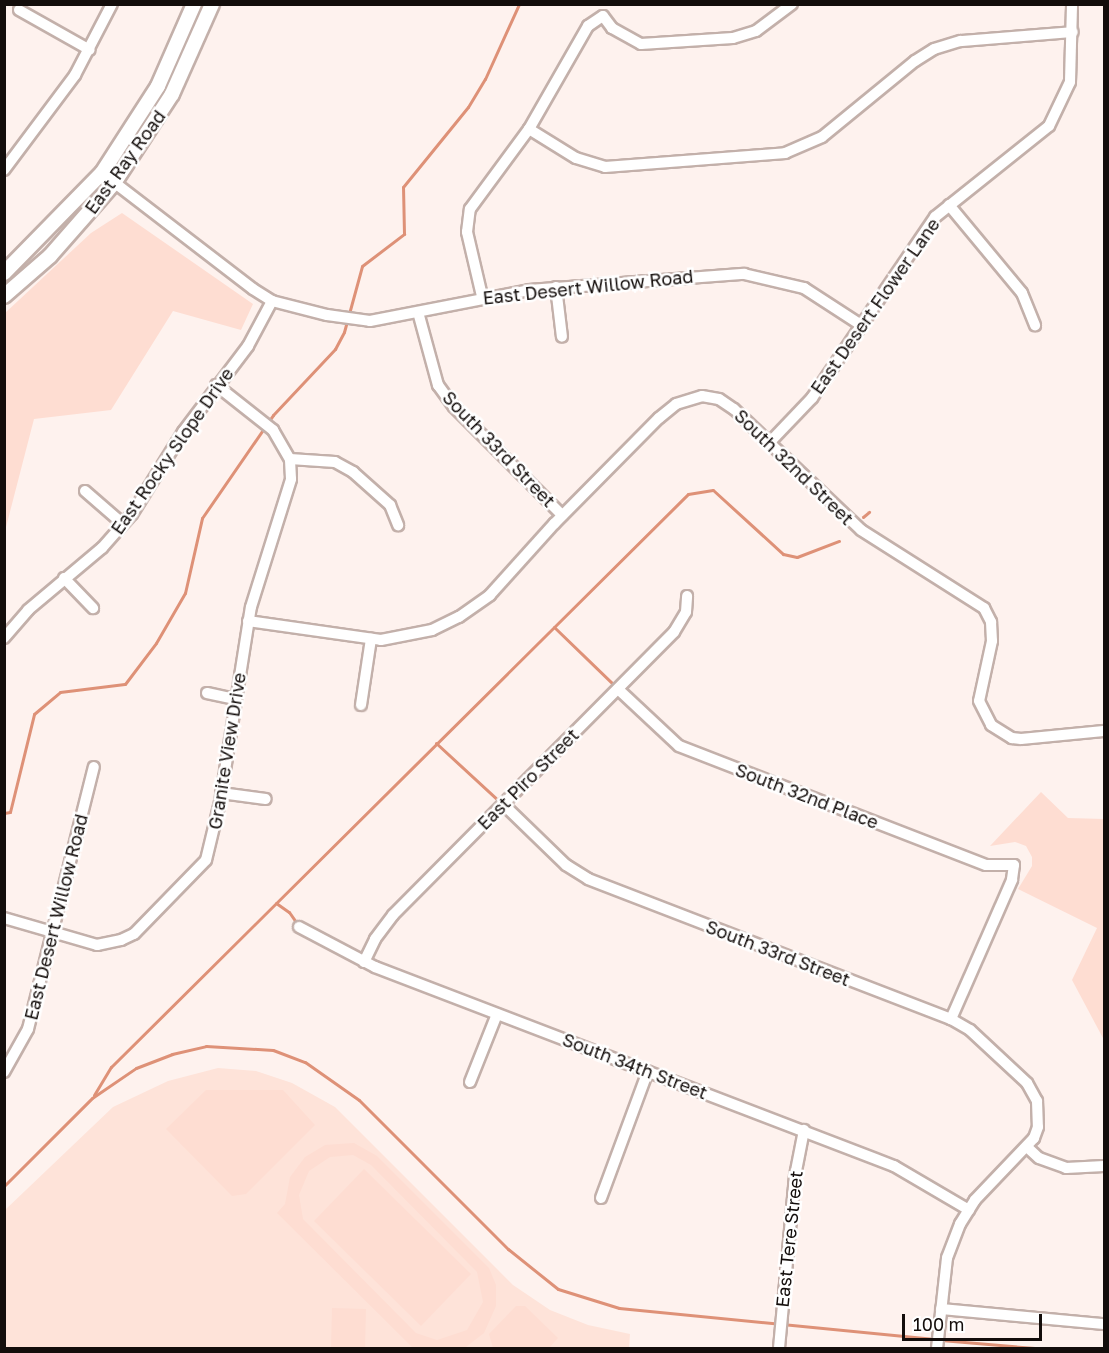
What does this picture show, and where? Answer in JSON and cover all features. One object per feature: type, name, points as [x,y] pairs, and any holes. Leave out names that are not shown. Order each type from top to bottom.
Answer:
[{"type":"main road","name":"East Ray Road","points":[[4,273],[102,173],[158,86],[194,4]]},
{"type":"main road","name":"East Ray Road","points":[[4,296],[50,256],[114,183],[172,94],[212,4]]},
{"type":"street","points":[[6,166],[48,116],[90,50],[112,4]]},
{"type":"street","points":[[482,296],[467,232],[470,209],[529,129],[588,26],[603,16],[612,28],[641,44],[656,45],[733,38],[756,31],[792,4]]},
{"type":"street","name":"East Desert Flower Lane","points":[[770,442],[812,398],[921,233],[949,205],[1049,126],[1067,96],[1074,64],[1072,4]]},
{"type":"street","points":[[19,10],[90,50]]},
{"type":"street","points":[[529,129],[576,158],[605,167],[785,153],[822,137],[915,61],[934,50],[961,41],[1073,32]]},
{"type":"street","points":[[102,173],[272,300]]},
{"type":"street","points":[[949,205],[1022,293],[1035,326]]},
{"type":"street","name":"East Desert Willow Road","points":[[272,300],[327,315],[370,321],[482,296],[556,287],[744,274],[804,288],[861,325]]},
{"type":"street","points":[[556,287],[562,338]]},
{"type":"street","name":"East Rocky Slope Drive","points":[[4,638],[64,578],[102,548],[123,524],[216,385],[248,346],[272,300]]},
{"type":"street","name":"South 33rd Street","points":[[418,312],[438,385],[454,407],[562,515]]},
{"type":"street","points":[[216,385],[273,429],[290,459],[335,462],[353,472],[390,506],[398,525]]},
{"type":"street","name":"South 32nd Street","points":[[562,515],[659,418],[676,404],[702,396],[719,399],[734,408],[861,530],[984,608],[991,622],[992,641],[980,684],[979,701],[991,725],[1011,738],[1104,731]]},
{"type":"street","name":"Granite View Drive","points":[[4,918],[97,945],[134,934],[206,860],[221,793],[248,621],[291,479],[290,459]]},
{"type":"street","points":[[85,491],[123,524]]},
{"type":"street","points":[[248,621],[371,639],[405,638],[459,617],[490,595],[562,515]]},
{"type":"street","points":[[64,578],[93,608]]},
{"type":"street","name":"East Piro Street","points":[[364,962],[393,915],[682,622],[687,596]]},
{"type":"street","points":[[361,705],[371,639]]},
{"type":"street","name":"South 32nd Place","points":[[618,689],[666,735],[688,750],[986,865],[1014,865],[1012,880],[951,1019]]},
{"type":"street","points":[[207,693],[235,699]]},
{"type":"street","name":"East Desert Willow Road","points":[[6,1065],[28,1029],[94,766]]},
{"type":"street","points":[[221,793],[266,800]]},
{"type":"street","name":"South 33rd Street","points":[[502,804],[566,865],[588,879],[951,1019],[970,1030],[1027,1083],[1040,1114],[1034,1138],[1027,1147]]},
{"type":"street","name":"South 34th Street","points":[[299,927],[364,962],[894,1166],[969,1210]]},
{"type":"street","points":[[470,1082],[497,1014]]},
{"type":"street","points":[[601,1198],[648,1071]]},
{"type":"street","name":"East Tere Street","points":[[778,1348],[795,1176],[804,1130]]},
{"type":"street","points":[[937,1348],[947,1258],[969,1210],[1027,1147],[1039,1158],[1066,1168],[1104,1166]]},
{"type":"street","points":[[941,1309],[1104,1324]]},
{"type":"shaded area","points":[[122,213],[253,304],[241,330],[173,311],[111,410],[34,419],[5,531],[5,313],[91,233]]},
{"type":"shaded area","points":[[1041,792],[1068,818],[1104,819],[1104,1040],[1072,980],[1097,928],[1018,889],[1032,866],[1032,857],[1026,846],[1015,842],[990,846]]},
{"type":"shaded area","points":[[218,1068],[256,1071],[292,1083],[335,1107],[513,1285],[550,1310],[588,1325],[630,1334],[629,1348],[5,1348],[5,1210],[113,1107],[168,1081]]},
{"type":"shaded area","points":[[206,1090],[283,1090],[315,1125],[246,1194],[232,1196],[166,1129]]},
{"type":"shaded area","points":[[354,1143],[377,1156],[489,1268],[496,1285],[496,1306],[484,1333],[466,1347],[413,1348],[277,1213],[285,1204],[290,1177],[305,1157],[325,1145]],"holes":[[[353,1155],[371,1165],[477,1272],[483,1302],[467,1330],[437,1340],[416,1333],[303,1219],[299,1195],[309,1171],[330,1157]]]},
{"type":"shaded area","points":[[364,1169],[471,1274],[421,1326],[314,1221]]},
{"type":"shaded area","points":[[516,1306],[525,1306],[558,1338],[549,1348],[493,1348],[489,1334]]},
{"type":"shaded area","points":[[332,1308],[366,1309],[365,1348],[331,1348]]},
{"type":"waterway","points":[[4,813],[10,812],[34,714],[60,692],[125,684],[156,643],[185,593],[202,518],[273,415],[335,349],[344,332],[362,266],[404,234],[403,187],[468,107],[485,79],[519,4]]},
{"type":"waterway","points":[[94,1095],[111,1067],[688,494],[713,490],[783,554],[797,557],[839,541]]},
{"type":"waterway","points":[[863,517],[869,512]]},
{"type":"waterway","points":[[554,627],[615,686]]},
{"type":"waterway","points":[[436,743],[501,803]]},
{"type":"waterway","points":[[276,903],[289,912],[298,925]]},
{"type":"waterway","points":[[4,1186],[92,1098],[136,1068],[172,1054],[206,1046],[273,1050],[305,1062],[359,1100],[508,1249],[558,1289],[619,1308],[934,1339]]},
{"type":"waterway","points":[[941,1340],[1035,1348]]}]
